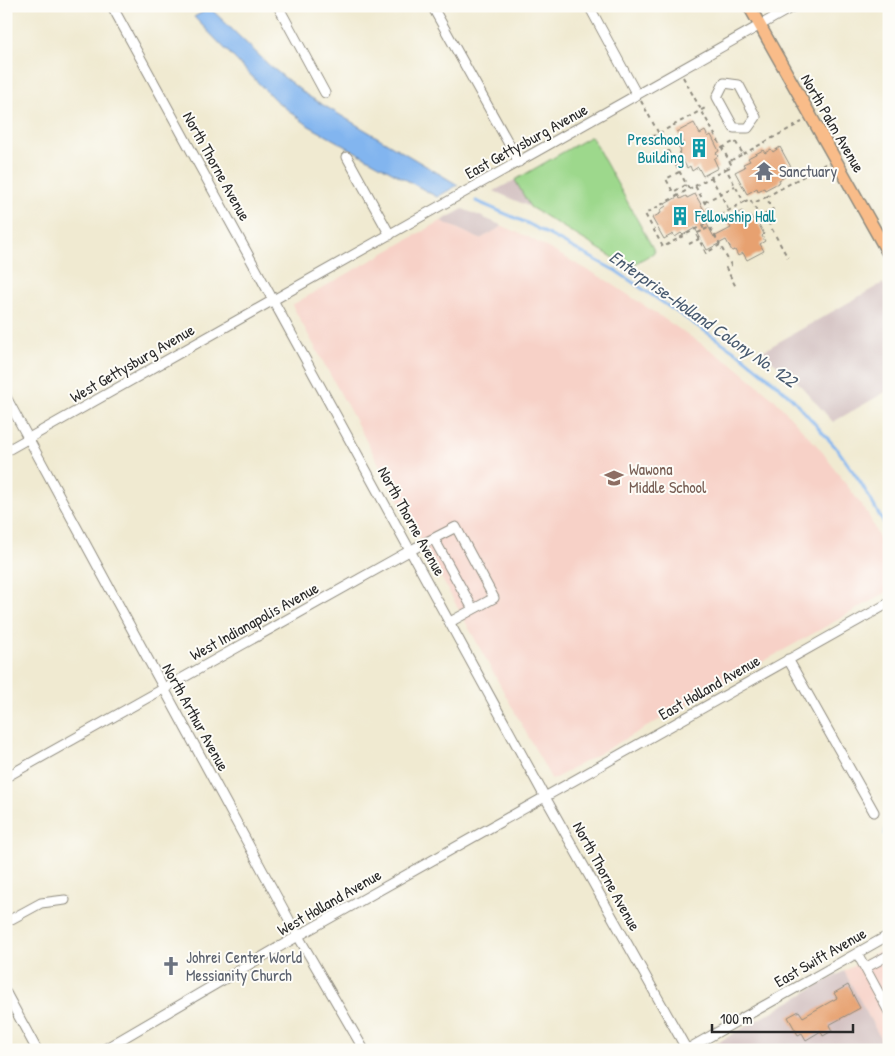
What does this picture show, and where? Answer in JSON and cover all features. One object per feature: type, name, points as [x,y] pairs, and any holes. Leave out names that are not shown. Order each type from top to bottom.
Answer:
[{"type":"main road","name":"North Palm Avenue","points":[[749,6],[889,255]]},
{"type":"street","name":"North Thorne Avenue","points":[[112,6],[545,797],[687,1050]]},
{"type":"street","points":[[278,6],[326,93]]},
{"type":"street","points":[[432,6],[519,162]]},
{"type":"street","points":[[589,6],[637,95]]},
{"type":"street","name":"East Gettysburg Avenue","points":[[272,300],[794,6]]},
{"type":"street","points":[[724,83],[739,85],[756,117],[748,128],[734,128],[717,96],[724,83]]},
{"type":"street","points":[[347,157],[390,235]]},
{"type":"street","name":"West Gettysburg Avenue","points":[[6,451],[272,300]]},
{"type":"street","name":"North Arthur Avenue","points":[[6,397],[298,936],[364,1050]]},
{"type":"street","name":"West Indianapolis Avenue","points":[[6,777],[411,550],[456,527],[494,598],[473,609]]},
{"type":"street","points":[[434,539],[473,609],[450,622]]},
{"type":"street","name":"East Holland Avenue","points":[[545,797],[889,603]]},
{"type":"street","points":[[788,659],[874,812]]},
{"type":"street","name":"West Holland Avenue","points":[[103,1050],[298,936],[545,797]]},
{"type":"street","points":[[6,922],[41,903],[65,900]]},
{"type":"street","name":"East Swift Avenue","points":[[687,1050],[889,935]]},
{"type":"street","points":[[857,953],[889,1012]]},
{"type":"street","points":[[865,968],[889,955]]},
{"type":"street","points":[[6,993],[37,1050]]},
{"type":"path","points":[[680,71],[732,166],[644,214],[663,247],[750,199],[760,217],[773,210],[766,196]]},
{"type":"path","points":[[637,95],[689,189]]},
{"type":"path","points":[[652,137],[707,107]]},
{"type":"path","points":[[729,161],[811,117]]},
{"type":"path","points":[[722,148],[735,141],[743,154]]},
{"type":"path","points":[[752,204],[834,159]]},
{"type":"path","points":[[726,169],[744,202]]},
{"type":"path","points":[[679,172],[666,179],[673,192],[686,185]]},
{"type":"path","points":[[711,177],[729,210]]},
{"type":"path","points":[[696,186],[714,219]]},
{"type":"path","points":[[705,202],[735,186]]},
{"type":"path","points":[[764,215],[788,258]]},
{"type":"path","points":[[702,225],[704,230]]},
{"type":"path","points":[[720,245],[706,253],[696,234],[710,227],[720,245],[731,265],[726,268],[736,287]]},
{"type":"path","points":[[689,244],[699,239]]},
{"type":"shaded area","points":[[515,180],[530,207],[494,191]]},
{"type":"shaded area","points":[[463,209],[503,226],[480,239],[441,221]]},
{"type":"shaded area","name":"Wawona Middle School","points":[[441,221],[480,239],[503,226],[528,237],[606,280],[736,367],[774,399],[821,450],[868,514],[889,561],[889,591],[552,780],[292,305]]},
{"type":"shaded area","points":[[883,283],[889,294],[889,390],[833,422],[794,378],[761,352]]},
{"type":"shaded area","points":[[889,946],[889,1050],[887,1050],[844,971]]},
{"type":"shaded area","points":[[844,971],[887,1050],[708,1050],[708,1048]]},
{"type":"green space","points":[[591,136],[655,252],[629,267],[530,207],[515,180]]},
{"type":"water","points":[[210,8],[270,66],[308,96],[458,185],[437,197],[309,126],[275,100],[194,17]]},
{"type":"building","name":"Preschool Building","points":[[694,123],[700,134],[705,131],[708,137],[711,135],[719,151],[716,153],[718,156],[714,159],[718,168],[703,176],[698,167],[692,171],[690,166],[687,168],[679,153],[681,151],[678,146],[683,143],[677,132]]},
{"type":"building","name":"Sanctuary","points":[[780,147],[792,169],[784,173],[786,176],[779,180],[780,182],[765,190],[764,188],[758,191],[757,188],[747,194],[735,172],[745,167],[743,164],[750,161],[748,158],[763,150],[765,153],[771,149],[773,152]]},
{"type":"building","points":[[695,194],[707,215],[703,217],[714,237],[731,228],[726,219],[742,211],[746,219],[751,216],[753,220],[756,219],[764,234],[762,236],[765,241],[760,244],[764,251],[747,260],[743,253],[738,256],[735,250],[732,251],[726,240],[707,250],[695,228],[683,235],[681,233],[675,237],[673,234],[664,239],[652,218],[661,213],[660,210],[666,206],[665,204],[679,196],[680,199]]},
{"type":"building","points":[[848,985],[860,1008],[829,1025],[832,1031],[823,1036],[821,1031],[806,1040],[802,1033],[798,1035],[788,1017],[799,1011],[803,1017],[837,998],[834,993]]},
{"type":"waterway","name":"Enterprise-Holland Colony No. 122","points":[[476,201],[529,224],[616,271],[742,356],[792,398],[838,450],[861,483],[889,532]]},
{"type":"waterway","name":"Enterprise-Holland Colony No. 122","points":[[885,834],[889,820]]},
{"type":"place","name":"Preschool Building","points":[[699,148]]},
{"type":"place","name":"Sanctuary","points":[[764,171]]},
{"type":"place","name":"Fellowship Hall","points":[[680,216]]},
{"type":"place","name":"Wawona Middle School","points":[[614,478]]},
{"type":"place","name":"Johrei Center World Messianity Church","points":[[171,966]]}]
